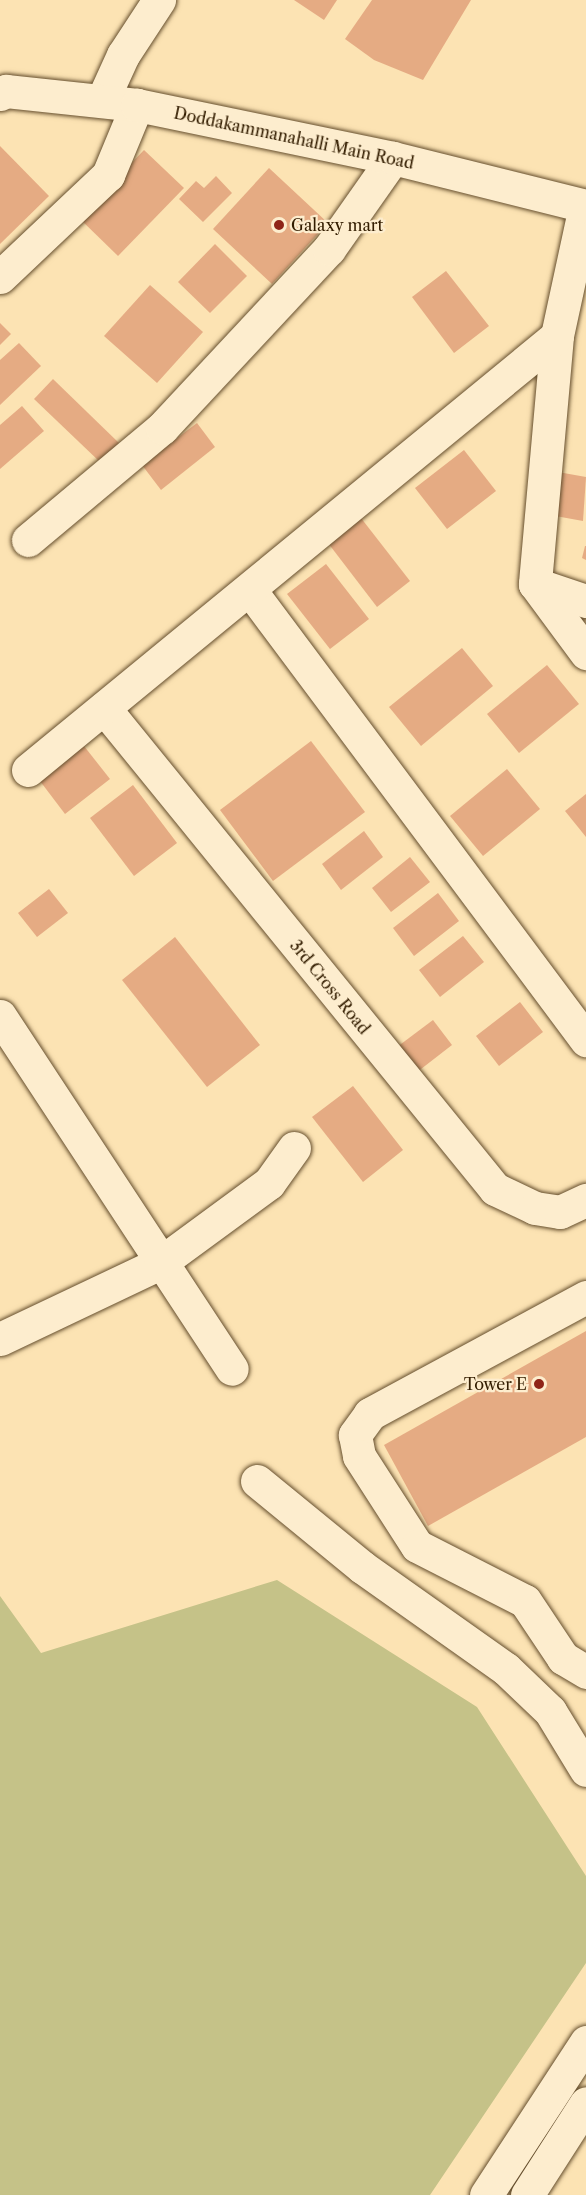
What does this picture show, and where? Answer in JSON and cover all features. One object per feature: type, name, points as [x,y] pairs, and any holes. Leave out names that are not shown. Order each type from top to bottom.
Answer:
[{"type":"street","points":[[102,101],[123,55],[159,0]]},
{"type":"street","name":"Doddakammanahalli Main Road","points":[[0,94],[6,91],[137,105],[393,158],[585,206]]},
{"type":"street","points":[[0,277],[108,175],[137,105]]},
{"type":"street","points":[[28,540],[162,428],[329,249],[393,158]]},
{"type":"street","points":[[585,206],[557,336],[535,584],[586,653]]},
{"type":"street","points":[[28,770],[557,336]]},
{"type":"street","points":[[535,584],[586,602]]},
{"type":"street","points":[[250,590],[586,1040]]},
{"type":"street","name":"3rd Cross Road","points":[[104,708],[495,1189],[535,1208],[560,1212],[586,1200]]},
{"type":"street","points":[[0,1016],[160,1263],[232,1369]]},
{"type":"street","points":[[0,1340],[160,1263],[269,1183],[294,1148]]},
{"type":"street","points":[[586,1297],[370,1414],[355,1435],[359,1456],[417,1546],[525,1601],[563,1658],[586,1672]]},
{"type":"street","points":[[257,1481],[362,1567],[506,1669],[550,1711],[586,1770]]},
{"type":"street","points":[[486,2195],[586,2042]]},
{"type":"street","points":[[527,2195],[586,2103]]},
{"type":"shaded area","points":[[277,1580],[477,1707],[586,1876],[586,1963],[430,2195],[0,2195],[0,1596],[41,1653]]},
{"type":"building","points":[[294,0],[337,0],[324,20]]},
{"type":"building","points":[[372,0],[471,0],[423,80],[374,60],[345,39]]},
{"type":"building","points":[[0,146],[49,196],[0,244]]},
{"type":"building","points":[[144,150],[184,188],[118,256],[79,218]]},
{"type":"building","points":[[269,168],[328,223],[272,284],[213,229]]},
{"type":"building","points":[[216,176],[232,193],[203,222],[179,199],[196,181],[204,188]]},
{"type":"building","points":[[215,244],[247,276],[210,313],[178,282]]},
{"type":"building","points":[[446,271],[489,326],[454,353],[412,297]]},
{"type":"building","points":[[150,285],[203,332],[157,383],[104,336]]},
{"type":"building","points":[[0,323],[11,334],[0,345]]},
{"type":"building","points":[[19,343],[41,366],[0,405],[0,360]]},
{"type":"building","points":[[53,379],[120,444],[101,463],[34,399]]},
{"type":"building","points":[[22,406],[44,431],[0,469],[0,425]]},
{"type":"building","points":[[197,423],[215,447],[161,490],[142,465]]},
{"type":"building","points":[[464,450],[496,491],[447,529],[415,488]]},
{"type":"building","points":[[558,472],[586,477],[583,521],[550,515]]},
{"type":"building","points":[[361,518],[410,581],[377,607],[328,543]]},
{"type":"building","points":[[586,546],[586,560],[582,558]]},
{"type":"building","points":[[326,564],[369,619],[330,649],[287,594]]},
{"type":"building","points":[[462,648],[493,686],[421,746],[389,707]]},
{"type":"building","points":[[547,665],[579,704],[519,753],[487,714]]},
{"type":"building","points":[[311,741],[365,812],[273,881],[220,810]]},
{"type":"building","points":[[84,746],[110,779],[65,814],[40,781]]},
{"type":"building","points":[[507,769],[540,809],[483,856],[450,816]]},
{"type":"building","points":[[133,785],[177,843],[134,876],[90,818]]},
{"type":"building","points":[[586,794],[586,837],[565,811]]},
{"type":"building","points":[[364,831],[383,857],[341,890],[322,864]]},
{"type":"building","points":[[410,857],[430,882],[391,912],[372,888]]},
{"type":"building","points":[[49,889],[68,913],[37,937],[18,913]]},
{"type":"building","points":[[438,893],[459,921],[414,956],[393,928]]},
{"type":"building","points":[[463,936],[484,962],[440,997],[419,970]]},
{"type":"building","points":[[175,937],[260,1045],[207,1087],[122,980]]},
{"type":"building","points":[[520,1002],[543,1032],[499,1066],[476,1036]]},
{"type":"building","points":[[433,1020],[452,1045],[412,1076],[393,1050]]},
{"type":"building","points":[[353,1086],[403,1150],[363,1182],[312,1117]]},
{"type":"building","name":"Tower E","points":[[586,1331],[586,1437],[428,1526],[384,1445]]},
{"type":"place","name":"Galaxy mart","points":[[279,225]]},
{"type":"place","name":"Tower E","points":[[539,1384]]}]
